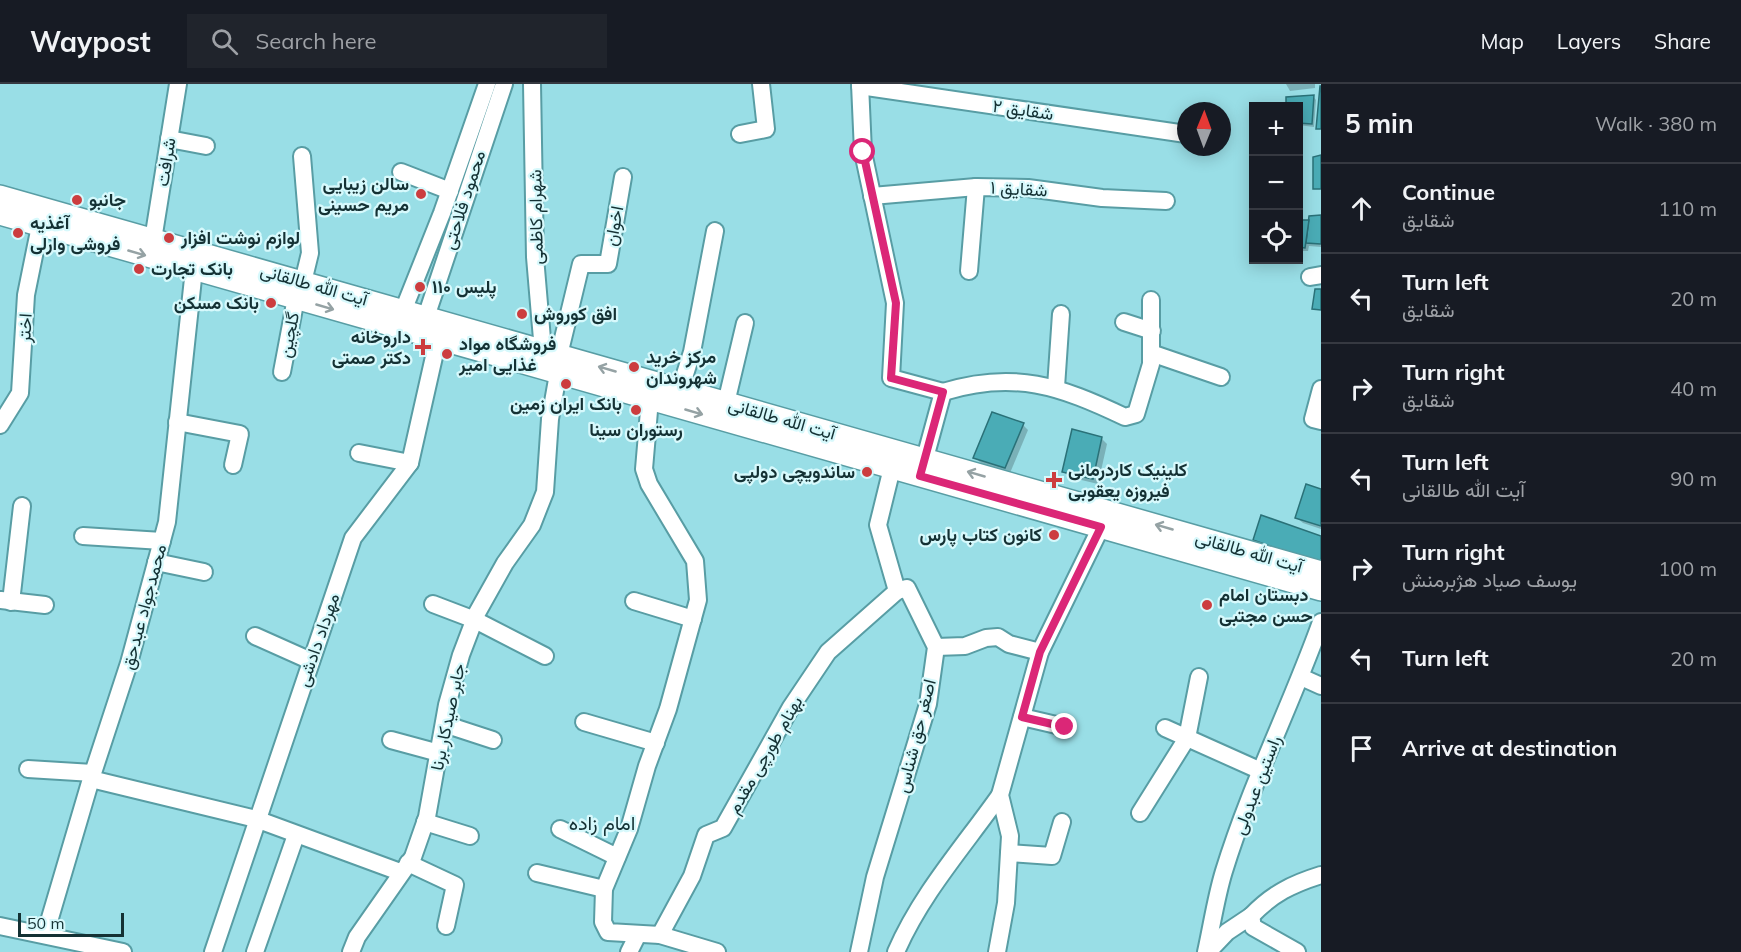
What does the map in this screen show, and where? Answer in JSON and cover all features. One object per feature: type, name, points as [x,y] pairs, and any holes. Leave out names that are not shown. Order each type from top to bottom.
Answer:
[{"type":"main road","name":"آیت الله طالقانی","points":[[0,196],[153,240],[428,330],[726,403],[1101,527],[1321,590]]},
{"type":"main road","name":"آیت الله طالقانی","points":[[0,214],[194,269],[403,311],[428,330]]},
{"type":"main road","name":"آیت الله طالقانی","points":[[553,360],[650,399],[895,460]]},
{"type":"main road","name":"آیت الله طالقانی","points":[[922,468],[1321,572]]},
{"type":"street","name":"شرافت","points":[[153,240],[178,84]]},
{"type":"street","name":"محمود فلاحتی","points":[[403,311],[450,215],[478,133],[487,84]]},
{"type":"street","name":"محمود فلاحتی","points":[[428,330],[450,215],[450,191],[504,84]]},
{"type":"street","name":"شهرام کاظمی","points":[[531,84],[535,258],[553,360]]},
{"type":"street","points":[[740,134],[766,129],[761,84]]},
{"type":"street","points":[[860,85],[863,152],[896,303],[891,378],[943,392],[969,384],[998,382],[1056,387],[1125,417],[1136,414],[1151,364],[1151,300]]},
{"type":"street","name":"شقایق ۲","points":[[860,85],[1177,133]]},
{"type":"street","points":[[169,139],[206,147]]},
{"type":"street","name":"گلچین","points":[[282,372],[310,253],[302,156]]},
{"type":"street","points":[[401,172],[450,191]]},
{"type":"street","name":"اخوان","points":[[553,360],[581,264],[608,264],[623,177]]},
{"type":"street","points":[[969,271],[976,187]]},
{"type":"street","name":"شقایق ۱","points":[[872,196],[976,187],[1028,188],[1102,198],[1166,201]]},
{"type":"street","name":"اختر","points":[[0,425],[20,393],[26,296],[40,226]]},
{"type":"street","points":[[680,390],[692,352],[715,231]]},
{"type":"street","name":"محمدجواد عبدحق","points":[[45,935],[92,776],[129,663],[167,522],[194,269]]},
{"type":"street","points":[[1056,387],[1061,314]]},
{"type":"street","points":[[1124,322],[1152,331]]},
{"type":"street","points":[[726,403],[745,323]]},
{"type":"street","name":"مهرداد دادشی","points":[[213,952],[256,819],[353,538],[410,463],[428,330]]},
{"type":"street","points":[[1151,353],[1221,377]]},
{"type":"street","name":"جابر صیدکار برنا","points":[[351,952],[357,937],[413,857],[425,822],[444,724],[459,663],[474,620],[505,563],[532,525],[545,492],[553,360]]},
{"type":"street","points":[[1321,389],[1313,419],[1321,422]]},
{"type":"street","points":[[922,468],[943,392]]},
{"type":"street","points":[[650,399],[644,469],[649,484],[695,561],[698,600],[629,829],[604,890],[603,921],[608,932],[660,935],[717,952]]},
{"type":"street","points":[[177,422],[240,434],[233,465]]},
{"type":"street","points":[[359,453],[410,463]]},
{"type":"street","points":[[895,460],[878,525],[897,591],[907,588],[936,647],[965,646],[986,638],[998,637],[1010,644],[1040,652]]},
{"type":"street","points":[[22,506],[5,601],[45,605]]},
{"type":"street","points":[[896,952],[928,891],[1000,795],[1040,652],[1101,527]]},
{"type":"street","points":[[83,536],[162,541]]},
{"type":"street","points":[[156,562],[204,572]]},
{"type":"street","name":"بهنام طورچی مقدم","points":[[660,935],[692,876],[706,835],[723,828],[791,707],[828,652],[897,591]]},
{"type":"street","points":[[634,602],[693,619]]},
{"type":"street","points":[[433,604],[474,620],[545,656]]},
{"type":"street","name":"راستین عبدولی","points":[[1207,952],[1224,872],[1261,771],[1321,622]]},
{"type":"street","points":[[255,636],[310,661]]},
{"type":"street","name":"اصغر حق شناس","points":[[859,952],[875,877],[928,705],[936,647]]},
{"type":"street","points":[[1301,676],[1321,686]]},
{"type":"street","points":[[1140,813],[1187,738],[1199,677]]},
{"type":"street","points":[[1022,717],[1065,727]]},
{"type":"street","points":[[584,722],[656,742]]},
{"type":"street","points":[[444,724],[493,740]]},
{"type":"street","points":[[1165,728],[1261,771]]},
{"type":"street","points":[[391,740],[440,753]]},
{"type":"street","points":[[27,769],[92,776],[256,819],[296,835],[455,885],[446,926]]},
{"type":"street","points":[[997,952],[1006,903],[1010,836],[1000,795]]},
{"type":"street","points":[[425,822],[470,836]]},
{"type":"street","points":[[1009,854],[1052,856],[1062,822]]},
{"type":"street","points":[[560,829],[617,857]]},
{"type":"street","points":[[255,952],[296,835]]},
{"type":"street","points":[[537,873],[604,890]]},
{"type":"street","name":"راستین عبدولی","points":[[1207,952],[1227,932],[1251,916],[1266,900],[1291,884],[1321,875]]},
{"type":"street","points":[[1251,916],[1253,927],[1297,952]]},
{"type":"street","points":[[0,926],[123,952]]},
{"type":"street","points":[[629,952],[638,934]]},
{"type":"building","points":[[1320,86],[1321,129],[1316,129]]},
{"type":"building","points":[[1314,95],[1312,124],[1303,123],[1303,102],[1286,102],[1286,97]]},
{"type":"building","points":[[1321,155],[1321,189],[1313,189],[1313,157]]},
{"type":"building","points":[[1321,215],[1321,244],[1306,243],[1309,216]]},
{"type":"building","points":[[1303,220],[1309,220],[1305,248],[1303,248]]},
{"type":"building","points":[[1315,289],[1321,289],[1321,310],[1312,309]]},
{"type":"building","points":[[992,412],[1024,423],[1005,468],[973,458]]},
{"type":"building","points":[[1072,429],[1102,437],[1093,479],[1062,472]]},
{"type":"building","points":[[1306,484],[1321,489],[1321,526],[1295,518]]},
{"type":"building","points":[[1261,515],[1321,536],[1321,564],[1253,540]]},
{"type":"place","name":"سالن زیبایی مریم حسینی","points":[[421,194]]},
{"type":"place","name":"جانبو","points":[[77,200]]},
{"type":"place","name":"آغذیه فروشی وارلی","points":[[18,233]]},
{"type":"place","name":"لوازم نوشت افزار","points":[[169,238]]},
{"type":"place","name":"بانک تجارت","points":[[139,269]]},
{"type":"place","name":"پلیس ۱۱۰","points":[[420,287]]},
{"type":"place","name":"بانک مسکن","points":[[271,303]]},
{"type":"place","name":"افق کوروش","points":[[522,314]]},
{"type":"place","name":"داروخانه دکتر صمتی","points":[[423,347]]},
{"type":"place","name":"فروشگاه مواد غذایی امیر","points":[[447,354]]},
{"type":"place","name":"مرکز خرید شهروندان","points":[[634,367]]},
{"type":"place","name":"بانک ایران زمین","points":[[566,384]]},
{"type":"place","name":"رستوران سینا","points":[[636,410]]},
{"type":"place","name":"ساندویچی دولپی","points":[[867,472]]},
{"type":"place","name":"کلینیک کاردرمانی فیروزه یعقوبی","points":[[1054,480]]},
{"type":"place","name":"کانون کتاب پارس","points":[[1054,535]]},
{"type":"place","name":"دبستان امام حسن مجتبی","points":[[1207,605]]},
{"type":"district","name":"امام زاده","points":[[602,823]]},
{"type":"route","points":[[863,152],[896,303],[891,378],[943,392],[920,476],[1101,527],[1040,652],[1022,717],[1065,727]]}]
